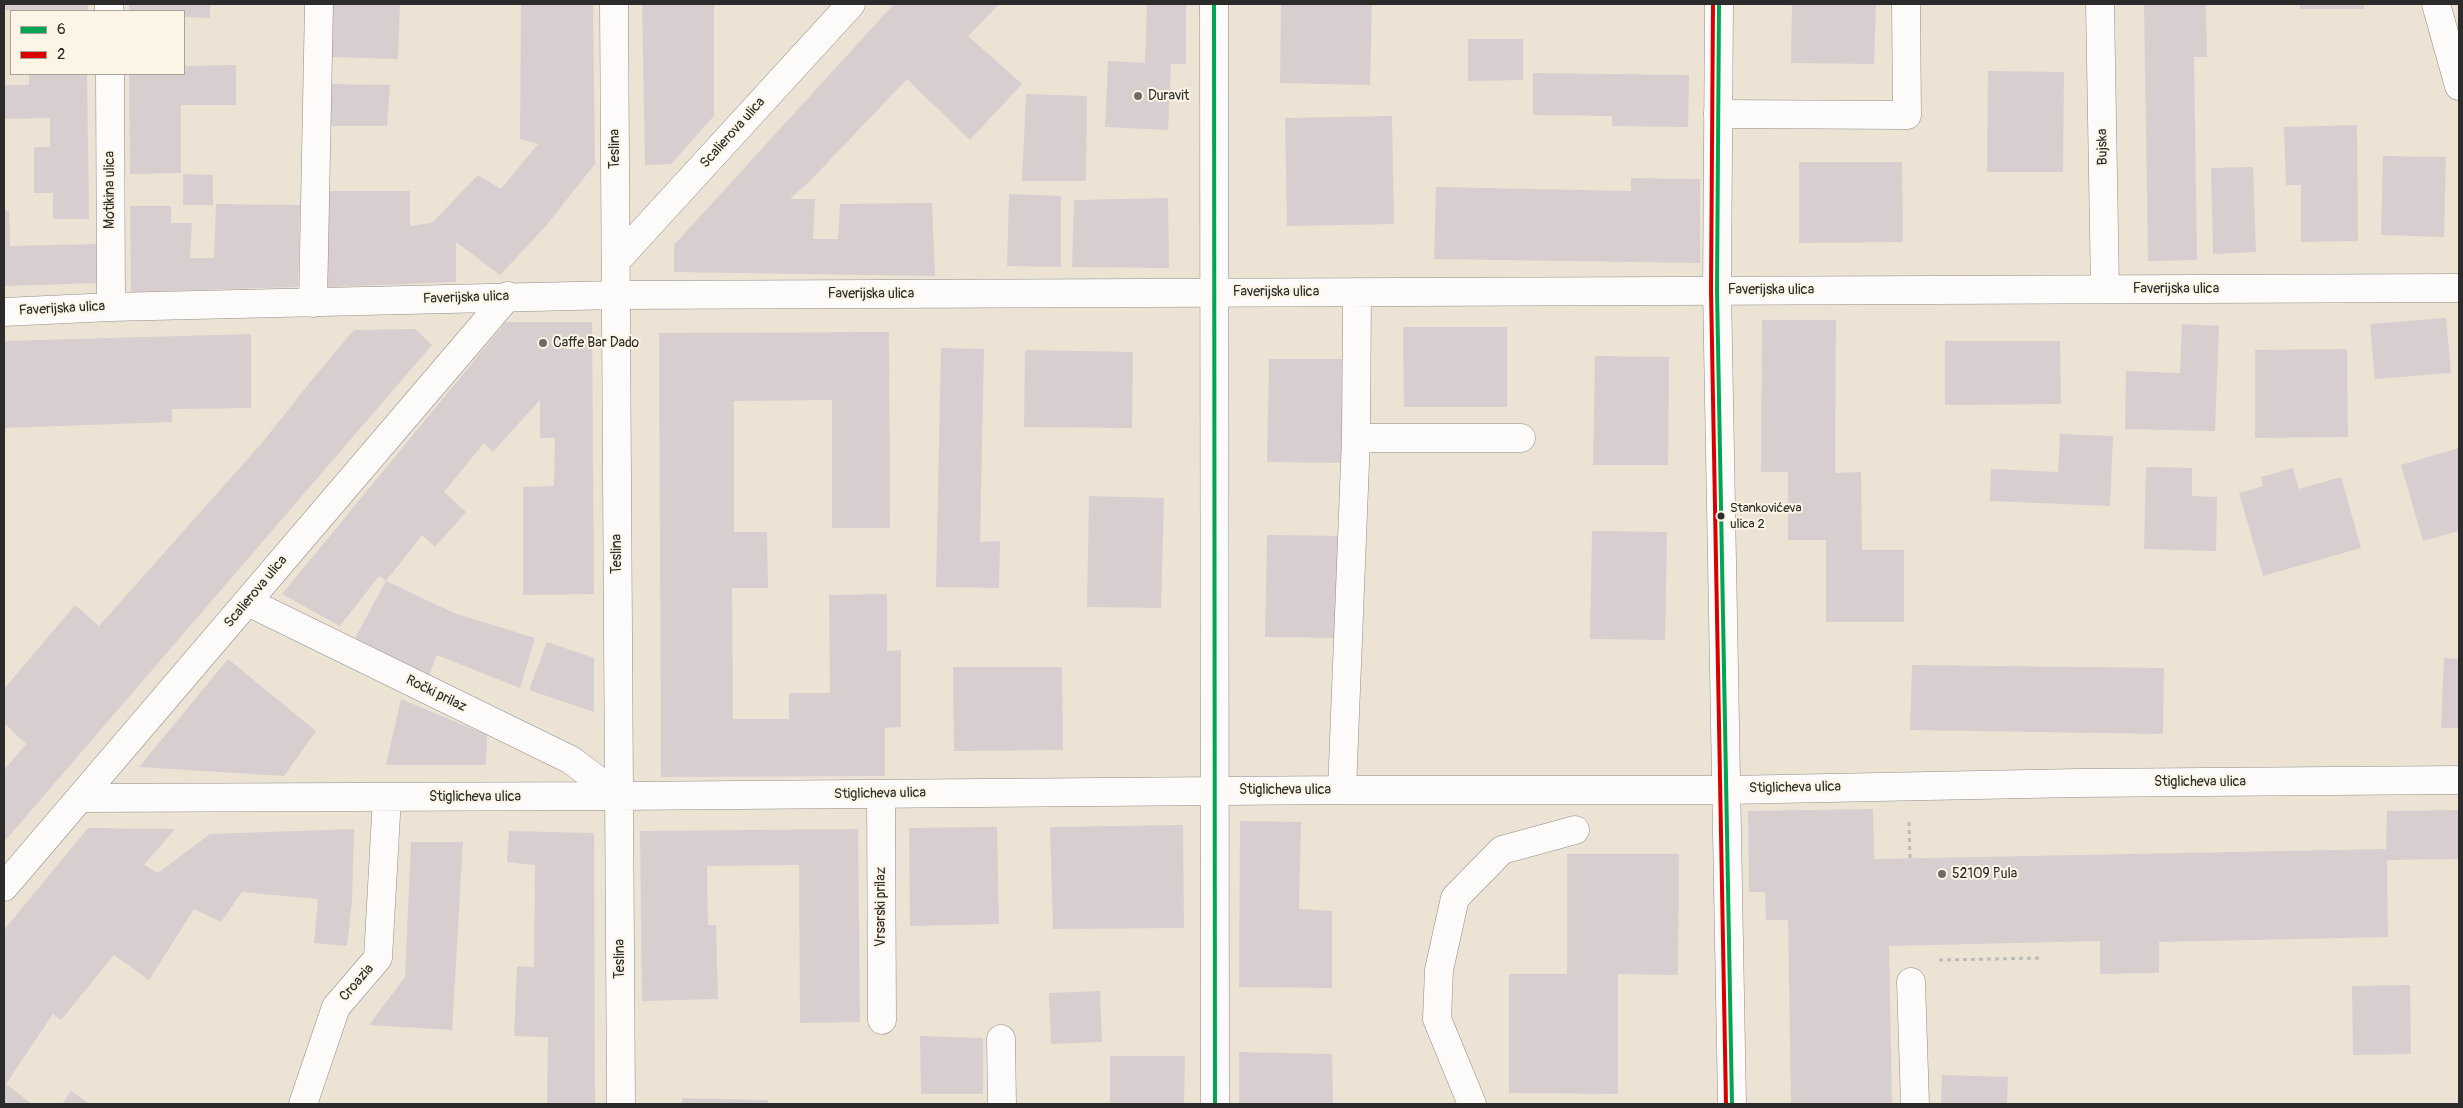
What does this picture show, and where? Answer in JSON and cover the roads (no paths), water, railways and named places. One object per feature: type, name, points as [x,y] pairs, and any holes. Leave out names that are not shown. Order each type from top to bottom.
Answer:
[{"type":"street","points":[[313,304],[319,4]]},
{"type":"street","name":"Teslina","points":[[614,4],[621,1104]]},
{"type":"street","name":"Scalierova ulica","points":[[616,261],[851,4]]},
{"type":"street","points":[[1214,4],[1215,1104]]},
{"type":"street","points":[[1719,4],[1717,290],[1728,790],[1732,1104]]},
{"type":"street","points":[[1718,114],[1907,115],[1906,4]]},
{"type":"street","name":"Bujska","points":[[2100,4],[2105,289]]},
{"type":"street","points":[[2436,4],[2459,86]]},
{"type":"street","name":"Motikina ulica","points":[[110,75],[111,307]]},
{"type":"street","name":"Faverijska ulica","points":[[4,312],[111,307],[313,304],[508,296],[2459,288]]},
{"type":"street","points":[[1342,790],[1356,438],[1357,292]]},
{"type":"street","name":"Scalierova ulica","points":[[4,887],[508,296]]},
{"type":"street","points":[[1356,438],[1521,438]]},
{"type":"street","name":"Ročki prilaz","points":[[248,602],[571,760],[619,796]]},
{"type":"street","name":"Stiglicheva ulica","points":[[80,798],[1342,790],[1728,790],[2078,783],[2459,780]]},
{"type":"street","name":"Vrsarski prilaz","points":[[881,794],[882,1020]]},
{"type":"street","name":"Croazia","points":[[303,1104],[336,1007],[378,958],[387,797]]},
{"type":"street","points":[[1472,1104],[1437,1019],[1439,970],[1455,898],[1502,850],[1575,830]]},
{"type":"street","points":[[1912,982],[1915,1104]]},
{"type":"street","points":[[1001,1039],[1002,1104]]},
{"type":"place","name":"Duravit","points":[[1138,96]]},
{"type":"place","name":"Caffe Bar Dado","points":[[543,343]]},
{"type":"place","name":"Stankovićeva ulica 2","points":[[1721,516]]},
{"type":"place","name":"52109 Pula","points":[[1942,874]]}]
